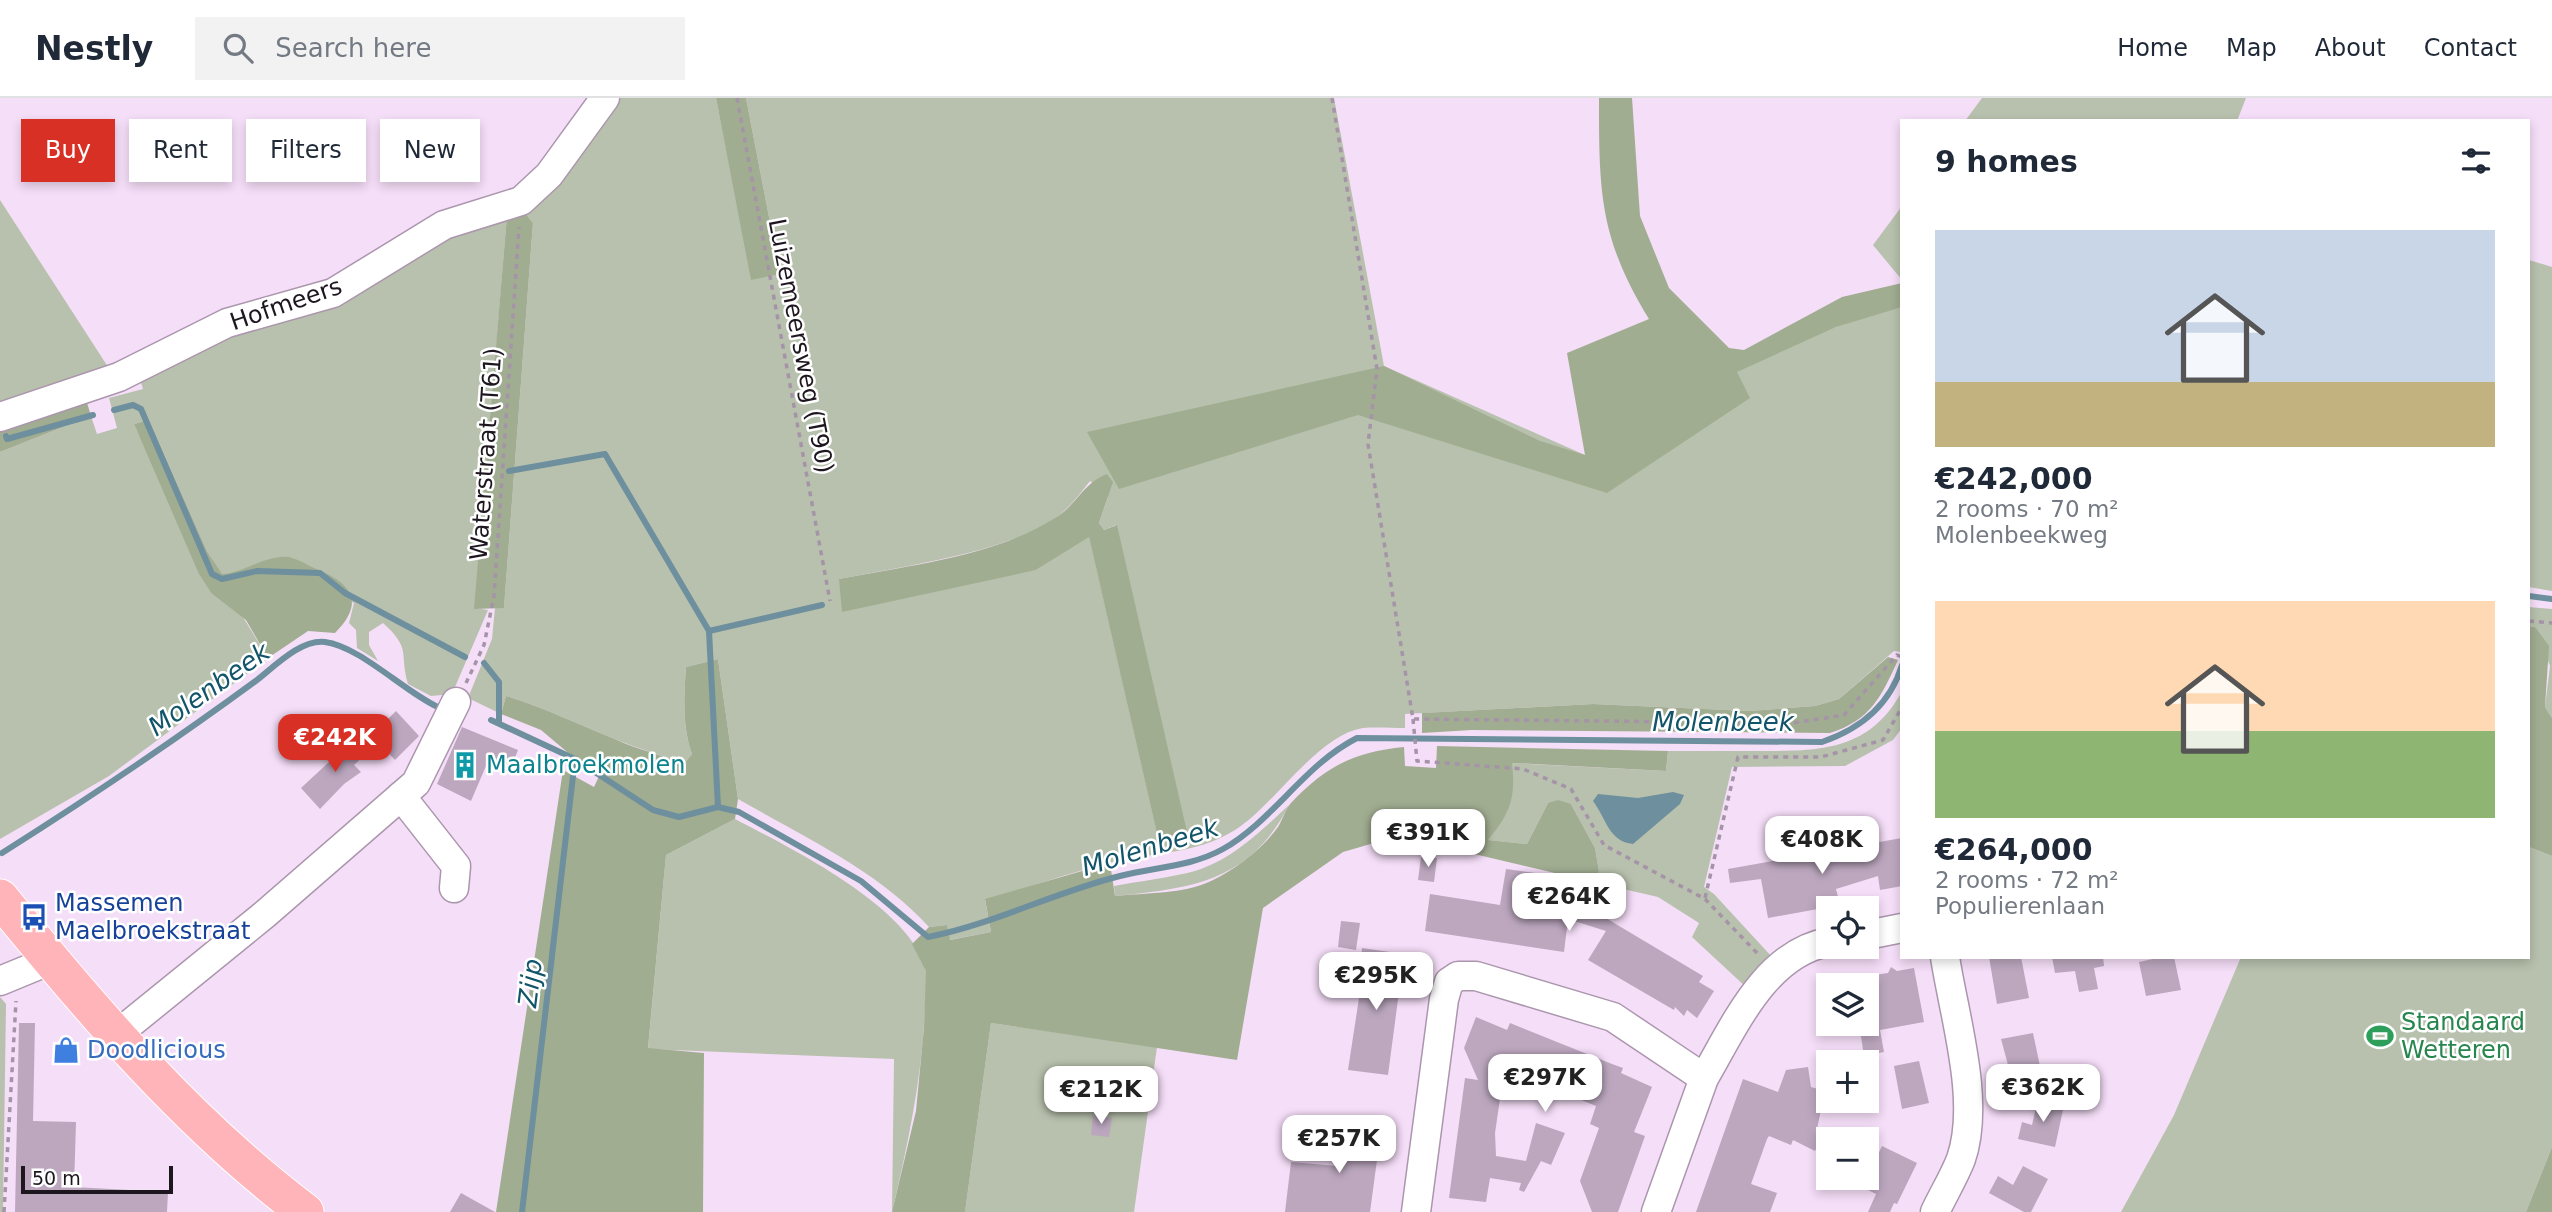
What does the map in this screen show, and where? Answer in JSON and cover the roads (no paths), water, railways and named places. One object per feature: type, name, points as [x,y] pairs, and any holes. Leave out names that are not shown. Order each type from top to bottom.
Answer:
[{"type":"main road","points":[[0,898],[115,1037],[221,1140],[305,1212]]},
{"type":"street","name":"Hofmeers","points":[[0,418],[119,377],[226,323],[333,293],[444,225],[521,201],[548,175],[606,98]]},
{"type":"street","points":[[115,1037],[222,951],[407,791],[456,702]]},
{"type":"street","points":[[407,791],[461,843]]},
{"type":"street","points":[[407,791],[456,866],[454,888]]},
{"type":"street","points":[[1879,933],[1900,928]]},
{"type":"street","points":[[1656,1212],[1704,1078],[1762,985],[1788,959],[1816,944]]},
{"type":"street","points":[[1935,1212],[1961,1158],[1968,1115],[1964,1066],[1945,959]]},
{"type":"street","points":[[9,978],[51,960]]},
{"type":"street","points":[[1416,1212],[1444,999],[1450,982],[1458,976],[1476,976],[1613,1017],[1704,1078]]},
{"type":"water","points":[[1673,792],[1684,795],[1680,804],[1633,844],[1618,839],[1613,834],[1593,801],[1598,794],[1638,798]]},
{"type":"waterway","points":[[114,410],[133,405],[141,409],[212,574],[222,579],[257,571],[320,573],[345,593],[465,657]]},
{"type":"waterway","points":[[6,436],[7,439],[93,415]]},
{"type":"waterway","points":[[509,471],[605,454],[709,631],[822,605]]},
{"type":"waterway","name":"Molenbeek","points":[[2530,596],[2552,599]]},
{"type":"waterway","points":[[709,631],[718,807]]},
{"type":"waterway","name":"Molenbeek","points":[[2,853],[163,747],[289,655],[316,642],[339,646],[354,653],[444,710]]},
{"type":"waterway","points":[[484,663],[499,682],[499,721]]},
{"type":"waterway","name":"Molenbeek","points":[[491,720],[575,759],[653,810],[679,817],[718,807],[739,812],[861,881],[928,937],[977,924],[1096,883],[1211,855],[1241,837],[1321,763],[1357,738],[1822,742],[1849,730],[1872,714],[1890,692],[1900,671]]},
{"type":"waterway","name":"Zijp","points":[[522,1212],[575,759]]},
{"type":"place","name":"Maalbroekmolen","points":[[465,765]]},
{"type":"place","name":"Massemen Maelbroekstraat","points":[[34,917]]},
{"type":"place","name":"Standaard Wetteren","points":[[2380,1036]]},
{"type":"place","name":"Doodlicious","points":[[66,1050]]}]
